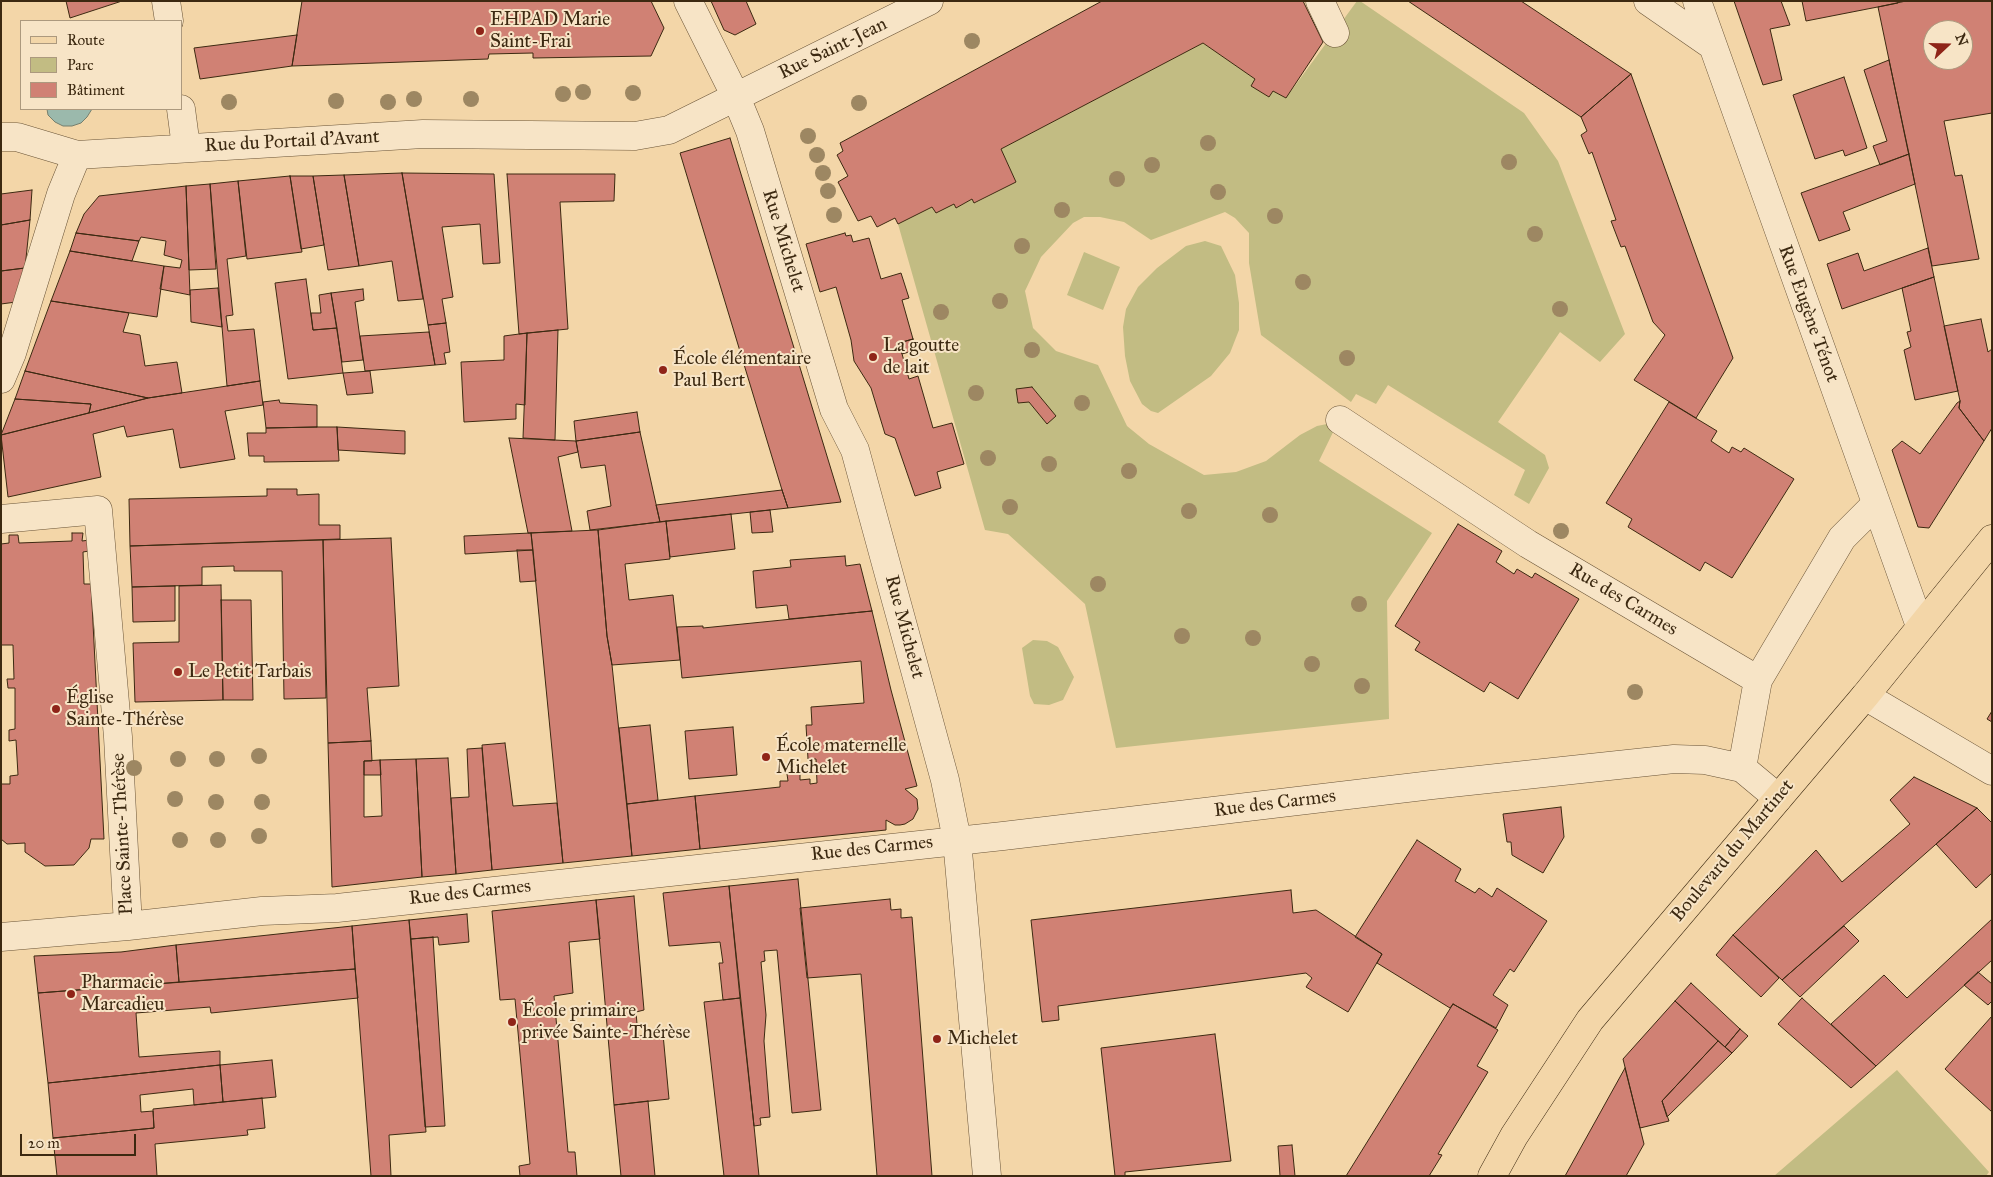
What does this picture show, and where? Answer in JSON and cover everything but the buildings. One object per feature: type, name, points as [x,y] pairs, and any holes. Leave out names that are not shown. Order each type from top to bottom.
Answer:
[{"type":"main road","name":"Boulevard du Martinet","points":[[1492,1176],[1514,1136],[1590,1020],[1865,696],[1992,539]]},
{"type":"street","points":[[166,1],[169,20]]},
{"type":"street","name":"Rue Michelet","points":[[688,1],[736,97],[750,131],[834,409],[855,450],[946,780],[957,840],[987,1176]]},
{"type":"street","name":"Rue Saint-Jean","points":[[736,97],[929,1]]},
{"type":"street","points":[[1320,1],[1336,33]]},
{"type":"street","points":[[1648,1],[1713,46]]},
{"type":"street","name":"Rue Eugène Ténot","points":[[1697,1],[1920,626]]},
{"type":"street","name":"Rue du Portail d'Avant","points":[[77,155],[423,134],[635,136],[669,130],[736,97]]},
{"type":"street","points":[[181,110],[186,147]]},
{"type":"street","points":[[1,137],[17,137],[77,155],[62,194],[12,353],[1,379]]},
{"type":"street","name":"Rue des Carmes","points":[[1340,420],[1528,544],[1758,680]]},
{"type":"street","points":[[1742,768],[1758,680],[1842,538],[1876,504]]},
{"type":"street","name":"Place Sainte-Thérèse","points":[[1,519],[98,510],[118,737],[128,926]]},
{"type":"street","points":[[1865,696],[1992,771]]},
{"type":"street","name":"Rue des Carmes","points":[[1,937],[128,926],[262,911],[337,908],[1674,759],[1705,760],[1742,768],[1778,798]]},
{"type":"green space","points":[[1357,1],[1360,1],[1524,113],[1558,161],[1625,334],[1600,362],[1560,332],[1498,422],[1545,455],[1549,468],[1529,504],[1514,495],[1525,470],[1388,385],[1376,404],[1356,394],[1351,402],[1261,335],[1249,263],[1249,233],[1235,218],[1225,212],[1151,240],[1124,222],[1100,217],[1084,217],[1073,223],[1041,257],[1025,291],[1033,328],[1056,351],[1098,365],[1127,426],[1149,444],[1204,475],[1236,472],[1266,461],[1300,435],[1317,426],[1327,424],[1336,426],[1319,461],[1432,533],[1387,601],[1389,719],[1116,748],[1085,604],[1008,534],[985,530],[898,224],[932,207],[954,204],[956,208],[972,199],[975,203],[1016,182],[1001,149],[1203,43],[1255,79],[1251,86],[1269,97],[1273,91],[1286,98]]},
{"type":"green space","points":[[1205,241],[1221,246],[1235,275],[1239,303],[1239,330],[1230,353],[1211,376],[1158,413],[1151,411],[1142,404],[1130,381],[1125,356],[1123,327],[1126,309],[1138,287],[1157,268],[1186,246]]},
{"type":"green space","points":[[1084,252],[1120,267],[1103,310],[1067,295]]},
{"type":"green space","points":[[1033,640],[1047,641],[1058,647],[1074,677],[1063,700],[1049,705],[1034,704],[1030,696],[1022,648]]},
{"type":"green space","points":[[1897,1070],[1989,1172],[1986,1176],[1774,1176]]},
{"type":"shaded area","points":[[47,110],[91,110],[81,123],[72,126],[63,126],[55,122],[48,115]]},
{"type":"place","name":"EHPAD Marie Saint-Frai","points":[[480,31]]},
{"type":"place","name":"La goutte de lait","points":[[873,357]]},
{"type":"place","name":"École élémentaire Paul Bert","points":[[663,370]]},
{"type":"place","name":"Le Petit Tarbais","points":[[178,672]]},
{"type":"place","name":"Église Sainte-Thérèse","points":[[56,709]]},
{"type":"place","name":"École maternelle Michelet","points":[[766,757]]},
{"type":"place","name":"Pharmacie Marcadieu","points":[[71,994]]},
{"type":"place","name":"École primaire privée Sainte-Thérèse","points":[[512,1022]]},
{"type":"place","name":"Michelet","points":[[937,1039]]}]
